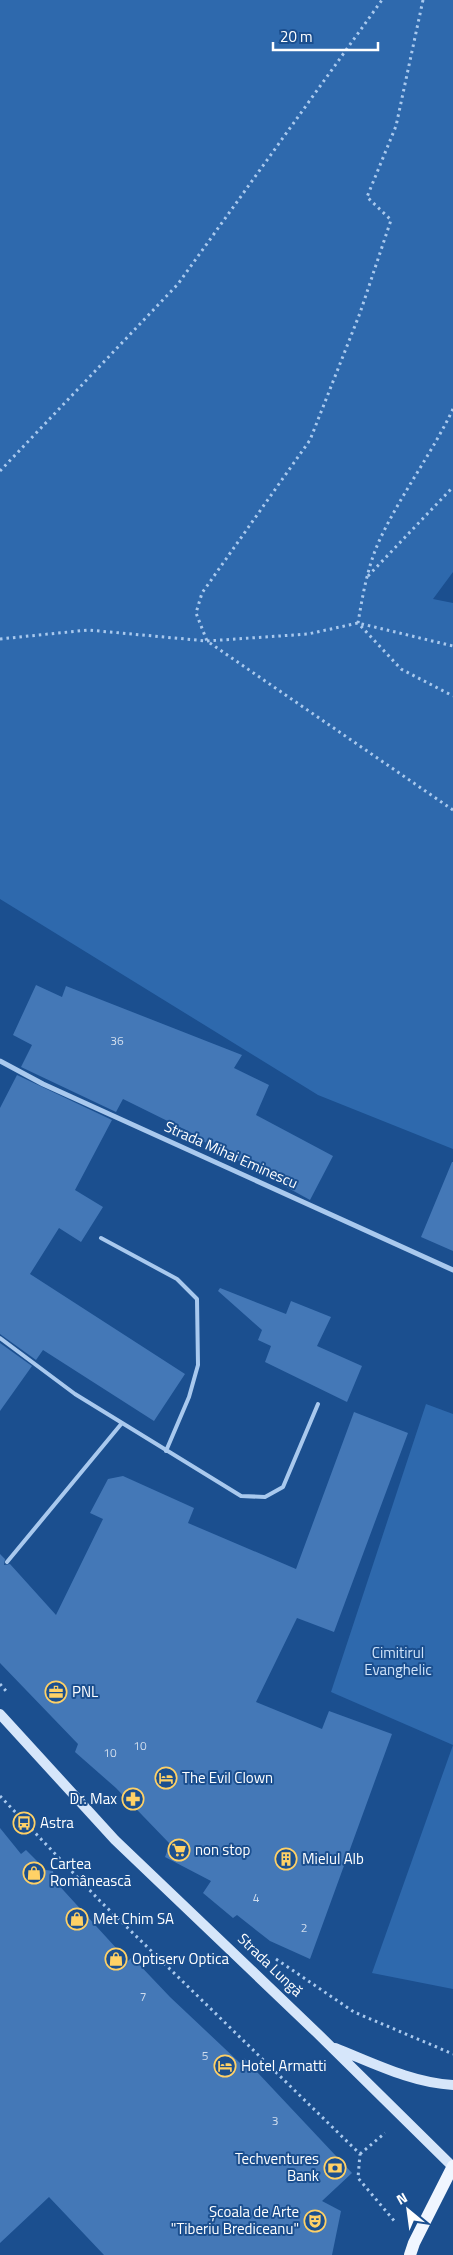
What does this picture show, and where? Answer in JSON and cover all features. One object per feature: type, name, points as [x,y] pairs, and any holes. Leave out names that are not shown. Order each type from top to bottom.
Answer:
[{"type":"main road","name":"Strada Lungă","points":[[0,1714],[115,1840],[453,2166],[412,2249]]},
{"type":"main road","points":[[330,2046],[399,2073],[438,2084],[453,2085]]},
{"type":"street","name":"Strada Mihai Eminescu","points":[[0,1061],[43,1084],[453,1270]]},
{"type":"lane","points":[[101,1238],[176,1279],[197,1299],[198,1365],[189,1396],[166,1450]]},
{"type":"lane","points":[[0,1338],[75,1394],[241,1496],[264,1497],[283,1486],[318,1404]]},
{"type":"lane","points":[[7,1562],[122,1423]]},
{"type":"path","points":[[0,471],[178,284],[382,0]]},
{"type":"path","points":[[423,0],[396,126],[367,197],[391,220],[360,313],[310,440],[202,593],[196,614],[207,641],[453,810]]},
{"type":"path","points":[[358,622],[366,579],[381,537],[443,430],[453,409]]},
{"type":"path","points":[[366,579],[453,487]]},
{"type":"path","points":[[358,622],[401,669],[453,696]]},
{"type":"path","points":[[0,639],[88,630],[207,641],[308,634],[358,622],[453,646]]},
{"type":"path","points":[[0,1684],[7,1691]]},
{"type":"path","points":[[0,1796],[100,1901],[360,2154],[358,2178],[412,2249]]},
{"type":"path","points":[[268,1953],[354,2012],[453,2054]]},
{"type":"green space","points":[[0,0],[453,0],[453,572],[433,599],[453,603],[453,1149],[318,1095],[0,899]]},
{"type":"green space","name":"Cimitirul Evanghelic","points":[[426,1404],[453,1414],[453,1745],[331,1692]]},
{"type":"green space","points":[[453,1745],[453,1989],[372,1973]]},
{"type":"building","points":[[36,985],[62,997],[66,986],[242,1055],[234,1068],[269,1085],[256,1115],[333,1156],[310,1200],[201,1140],[202,1138],[123,1099],[116,1112],[21,1067],[32,1045],[13,1035]]},
{"type":"building","points":[[17,1075],[112,1120],[75,1190],[103,1207],[81,1242],[59,1228],[30,1274],[185,1374],[154,1421],[43,1350],[36,1360],[0,1334],[0,1108]]},
{"type":"building","points":[[453,1162],[453,1251],[421,1237]]},
{"type":"building","points":[[220,1288],[286,1314],[291,1301],[331,1317],[317,1346],[362,1366],[347,1402],[265,1362],[271,1346],[258,1340],[262,1330],[218,1291]]},
{"type":"building","points":[[0,1343],[32,1366],[0,1411]]},
{"type":"building","points":[[354,1412],[408,1433],[334,1632],[297,1618],[256,1702],[322,1729],[329,1711],[392,1734],[310,1959],[270,1941],[237,1915],[233,1918],[203,1893],[211,1881],[165,1857],[170,1844],[116,1788],[75,1752],[78,1744],[0,1663],[0,1554],[5,1559],[4,1565],[10,1564],[56,1615],[103,1519],[90,1513],[108,1479],[123,1476],[194,1508],[188,1523],[296,1569]]},
{"type":"building","points":[[0,1828],[21,1854],[26,1850],[46,1870],[53,1871],[54,1880],[128,1961],[132,1957],[170,1997],[240,2063],[244,2058],[352,2173],[322,2201],[341,2211],[332,2255],[104,2255],[49,2197],[0,2243]]},
{"type":"place","name":"PNL","points":[[56,1692]]},
{"type":"place","name":"The Evil Clown","points":[[166,1778]]},
{"type":"place","name":"Dr. Max","points":[[133,1799]]},
{"type":"place","name":"Astra","points":[[24,1823]]},
{"type":"place","name":"non stop","points":[[179,1850]]},
{"type":"place","name":"Mielul Alb","points":[[286,1859]]},
{"type":"place","name":"Cartea Românească","points":[[34,1873]]},
{"type":"place","name":"Met Chim SA","points":[[77,1919]]},
{"type":"place","name":"Optiserv Optica","points":[[116,1959]]},
{"type":"place","name":"Hotel Armatti","points":[[225,2066]]},
{"type":"place","name":"Techventures Bank","points":[[335,2168]]},
{"type":"place","name":"Școala de Arte \"Tiberiu Brediceanu\"","points":[[315,2221]]}]
